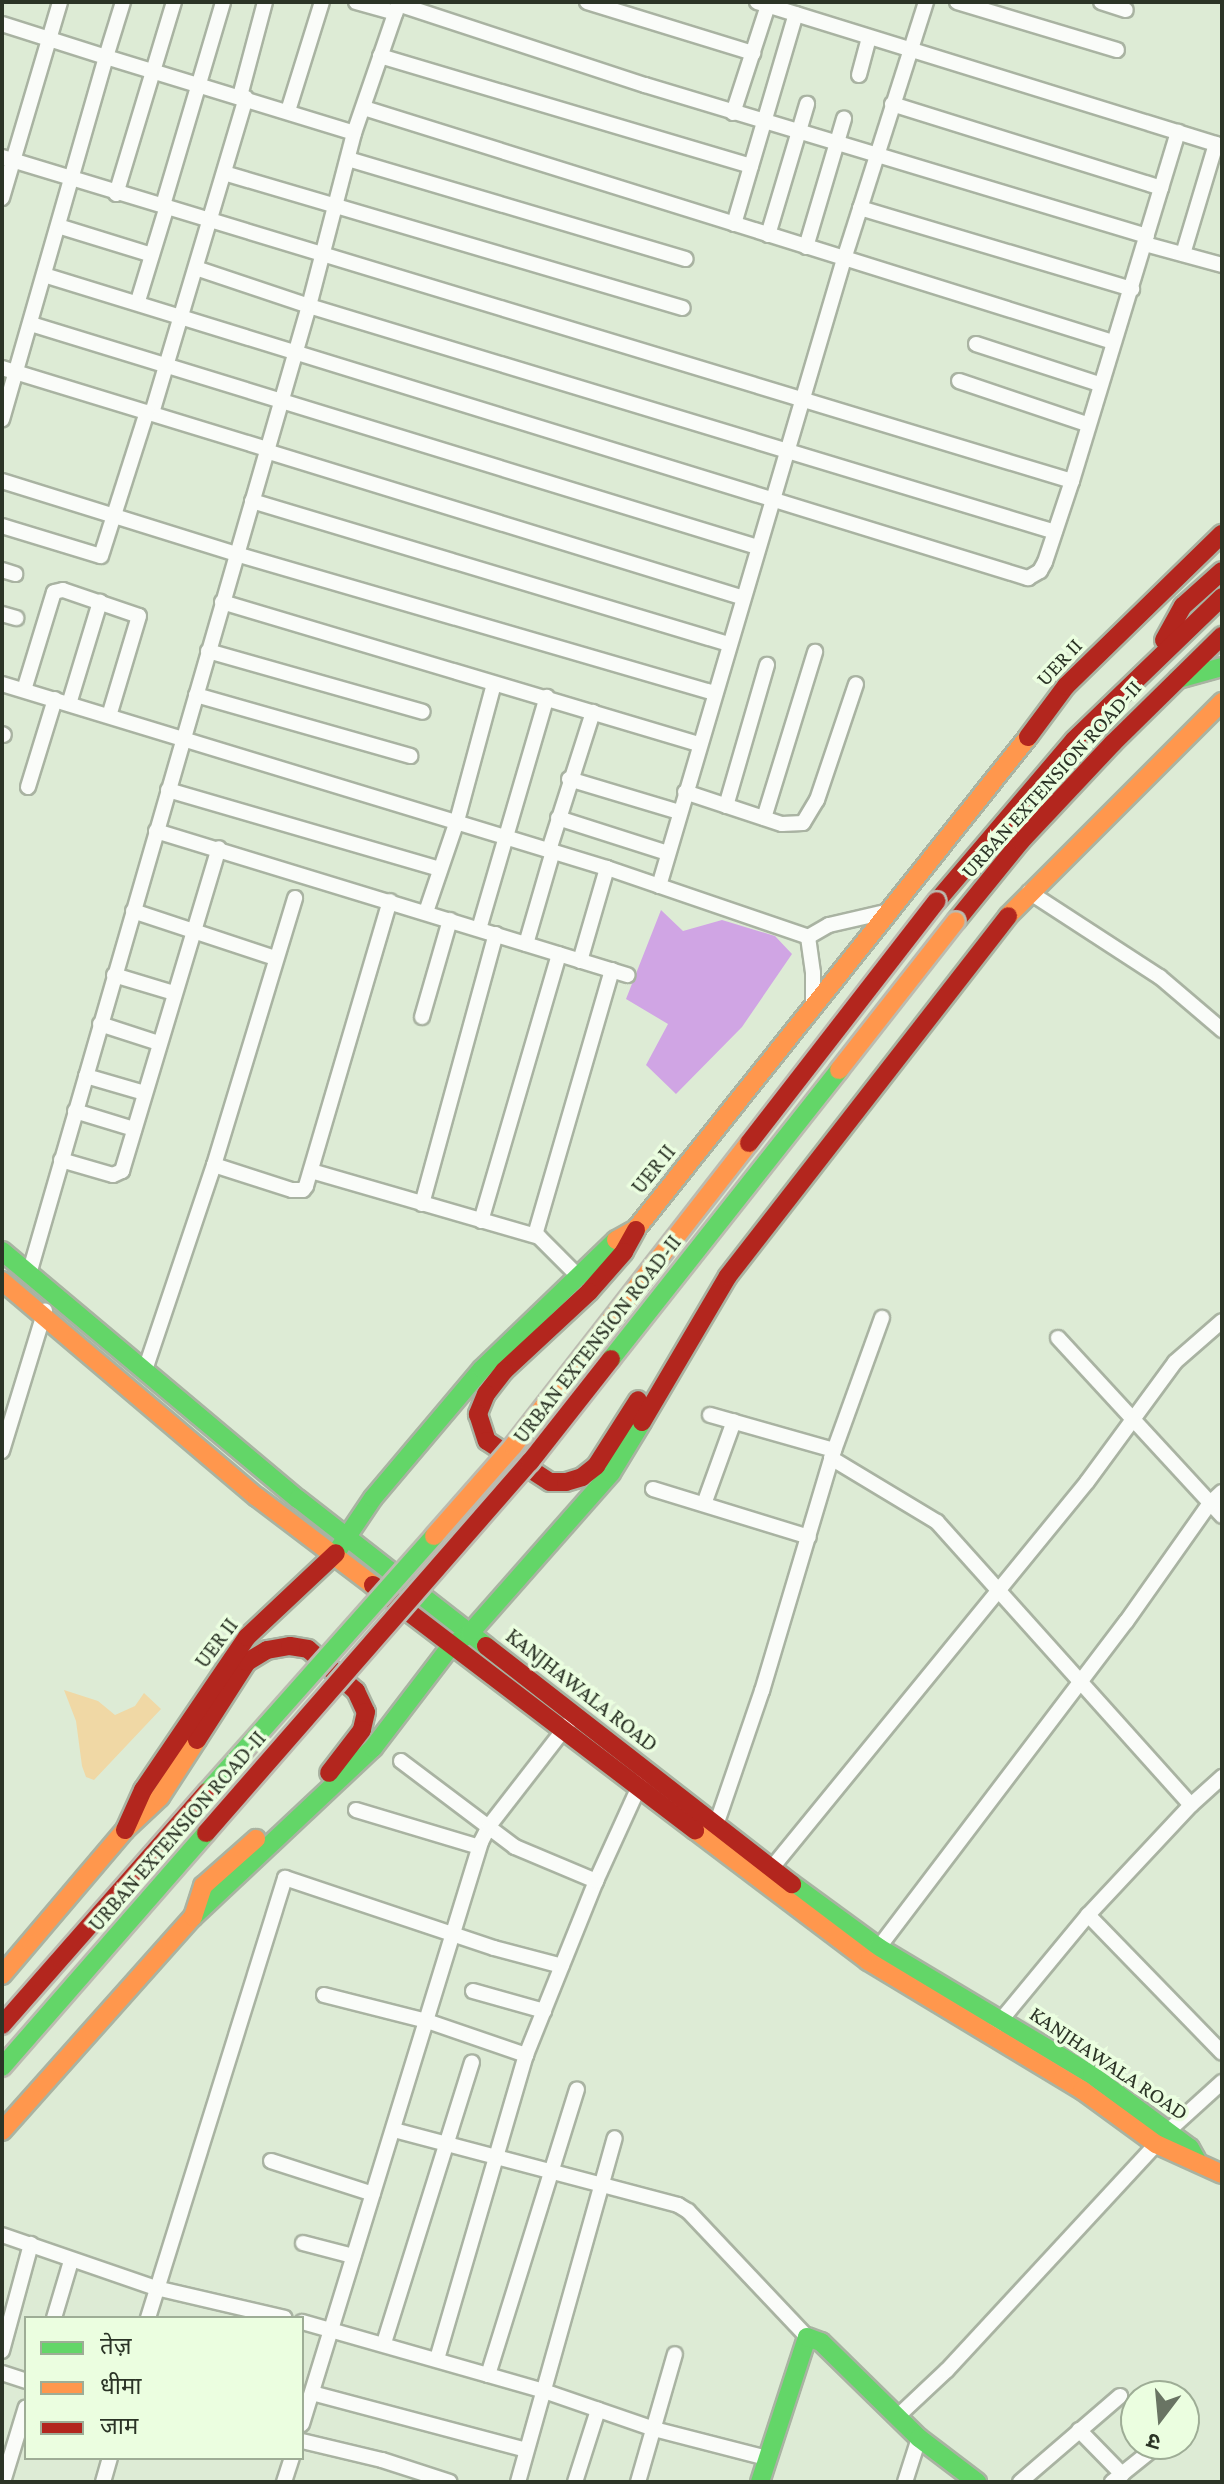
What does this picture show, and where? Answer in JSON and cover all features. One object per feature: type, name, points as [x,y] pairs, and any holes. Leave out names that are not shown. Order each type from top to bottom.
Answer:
[{"type":"main road","name":"UER II","points":[[125,1830],[143,1790],[247,1637],[334,1556],[349,1538],[373,1498],[482,1369],[610,1243],[636,1229],[1066,686],[1222,534]]},
{"type":"main road","points":[[1153,661],[1183,606],[1222,571]]},
{"type":"main road","name":"URBAN EXTENSION ROAD-II","points":[[2,2025],[513,1446],[937,901],[1055,762],[1153,661],[1222,597]]},
{"type":"main road","name":"URBAN EXTENSION ROAD-II","points":[[2,2067],[530,1462],[1021,841],[1174,680],[1222,636]]},
{"type":"main road","points":[[1174,680],[1222,667]]},
{"type":"main road","points":[[636,1229],[624,1252],[589,1292],[504,1371],[486,1394],[478,1414],[487,1441],[550,1482],[582,1477],[596,1466],[694,1313],[728,1276],[1029,892],[1222,702]]},
{"type":"main road","name":"KANJHAWALA ROAD","points":[[2,1251],[50,1294],[470,1633],[569,1724]]},
{"type":"main road","points":[[2,2131],[193,1917],[373,1748],[451,1646],[470,1633],[611,1473],[707,1317],[728,1276]]},
{"type":"main road","name":"KANJHAWALA ROAD","points":[[2,1281],[257,1497],[451,1646],[569,1724],[873,1954],[996,2026],[1092,2075],[1162,2137],[1190,2148],[1196,2159],[1222,2174]]},
{"type":"main road","points":[[2,1975],[125,1830],[160,1797],[247,1662],[267,1650],[290,1646],[308,1649],[356,1691],[366,1712],[362,1730],[340,1763],[203,1886],[193,1917]]},
{"type":"main road","points":[[760,2482],[801,2347],[807,2337],[821,2342],[919,2438],[977,2482]]},
{"type":"street","points":[[2,198],[8,158],[60,2]]},
{"type":"street","points":[[2,419],[9,370],[31,324],[123,2]]},
{"type":"street","points":[[116,194],[174,2]]},
{"type":"street","points":[[138,301],[223,2]]},
{"type":"street","points":[[2,526],[101,556],[212,220],[265,2]]},
{"type":"street","points":[[288,111],[322,2]]},
{"type":"street","points":[[356,2],[398,7],[1222,264]]},
{"type":"street","points":[[587,2],[753,53]]},
{"type":"street","points":[[659,886],[772,496],[875,156],[926,2]]},
{"type":"street","points":[[957,2],[1117,50]]},
{"type":"street","points":[[1101,2],[1126,10]]},
{"type":"street","points":[[733,113],[753,53],[762,4],[1178,132],[1219,145],[1183,254]]},
{"type":"street","points":[[29,1274],[309,306],[354,133],[398,7]]},
{"type":"street","points":[[734,224],[796,14]]},
{"type":"street","points":[[2,24],[354,133]]},
{"type":"street","points":[[859,75],[869,38]]},
{"type":"street","points":[[380,56],[751,166]]},
{"type":"street","points":[[768,235],[807,104]]},
{"type":"street","points":[[892,104],[1161,188]]},
{"type":"street","points":[[364,108],[1113,342]]},
{"type":"street","points":[[806,247],[844,119]]},
{"type":"street","points":[[44,275],[180,314],[295,354],[591,446],[772,496],[1021,577],[1034,577],[1040,571],[1072,481],[1178,132]]},
{"type":"street","points":[[8,158],[116,194],[212,220],[1072,481]]},
{"type":"street","points":[[348,159],[685,259]]},
{"type":"street","points":[[224,173],[683,308]]},
{"type":"street","points":[[860,208],[1132,289]]},
{"type":"street","points":[[58,226],[152,255]]},
{"type":"street","points":[[196,268],[309,306],[1055,532]]},
{"type":"street","points":[[31,324],[757,547]]},
{"type":"street","points":[[976,344],[1099,384]]},
{"type":"street","points":[[9,370],[742,597]]},
{"type":"street","points":[[959,381],[1087,424]]},
{"type":"street","points":[[2,481],[236,554],[715,693]]},
{"type":"street","points":[[252,501],[729,644]]},
{"type":"street","points":[[24,690],[54,592],[63,590],[139,616],[109,716]]},
{"type":"street","points":[[28,787],[100,602]]},
{"type":"street","points":[[222,602],[698,744]]},
{"type":"street","points":[[208,651],[423,712]]},
{"type":"street","points":[[764,818],[815,652]]},
{"type":"street","points":[[726,806],[767,665]]},
{"type":"street","points":[[2,684],[507,836],[808,937],[829,925],[890,911]]},
{"type":"street","points":[[426,912],[457,821],[494,684]]},
{"type":"street","points":[[685,792],[793,826],[809,818],[856,684]]},
{"type":"street","points":[[196,695],[410,756]]},
{"type":"street","points":[[479,929],[547,697]]},
{"type":"street","points":[[526,944],[569,779],[593,712]]},
{"type":"street","points":[[569,779],[679,812]]},
{"type":"street","points":[[168,790],[440,869]]},
{"type":"street","points":[[558,818],[668,853]]},
{"type":"street","points":[[156,831],[628,975]]},
{"type":"street","points":[[61,1160],[117,1175],[122,1171],[219,848]]},
{"type":"street","points":[[580,961],[607,868]]},
{"type":"street","points":[[1029,892],[1160,977],[1222,1030]]},
{"type":"street","points":[[145,1370],[214,1165],[295,898]]},
{"type":"street","points":[[214,1165],[297,1191],[306,1186],[390,901]]},
{"type":"street","points":[[133,911],[275,958]]},
{"type":"street","points":[[422,1017],[450,920]]},
{"type":"street","points":[[422,1204],[496,934]]},
{"type":"street","points":[[808,937],[813,973],[813,1008]]},
{"type":"street","points":[[481,1221],[559,954]]},
{"type":"street","points":[[535,1235],[612,970]]},
{"type":"street","points":[[114,975],[174,993]]},
{"type":"street","points":[[100,1024],[159,1043]]},
{"type":"street","points":[[86,1076],[145,1093]]},
{"type":"street","points":[[75,1111],[134,1129]]},
{"type":"street","points":[[311,1171],[535,1235],[577,1275]]},
{"type":"street","points":[[2,1451],[50,1294]]},
{"type":"street","points":[[713,1834],[809,1537],[832,1454],[882,1318]]},
{"type":"street","points":[[767,1874],[1134,1420],[1175,1362],[1222,1321]]},
{"type":"street","points":[[1058,1338],[1134,1420],[1216,1498],[1222,1516]]},
{"type":"street","points":[[710,1415],[832,1454],[937,1522],[1191,1805]]},
{"type":"street","points":[[704,1504],[734,1421]]},
{"type":"street","points":[[653,1489],[809,1537]]},
{"type":"street","points":[[873,1954],[1126,1622],[1216,1498]]},
{"type":"street","points":[[304,2418],[329,2328],[394,2130],[479,1847],[489,1826],[569,1724]]},
{"type":"street","points":[[401,1761],[538,1859],[596,1881]]},
{"type":"street","points":[[996,2026],[1088,1915],[1191,1805],[1222,1777]]},
{"type":"street","points":[[437,2359],[526,2055],[596,1881],[642,1780]]},
{"type":"street","points":[[356,1810],[479,1847]]},
{"type":"street","points":[[149,2316],[285,1878],[454,1935],[562,1966]]},
{"type":"street","points":[[1088,1915],[1222,2053]]},
{"type":"street","points":[[473,1991],[544,2011]]},
{"type":"street","points":[[324,1995],[427,2021],[526,2055]]},
{"type":"street","points":[[384,2343],[472,2063]]},
{"type":"street","points":[[898,2416],[947,2370],[1162,2137],[1222,2082]]},
{"type":"street","points":[[488,2375],[577,2090]]},
{"type":"street","points":[[394,2130],[688,2211],[807,2337]]},
{"type":"street","points":[[518,2482],[541,2390],[615,2138]]},
{"type":"street","points":[[271,2161],[373,2194]]},
{"type":"street","points":[[2,2235],[156,2288],[276,2316]]},
{"type":"street","points":[[303,2243],[353,2256]]},
{"type":"street","points":[[2,2351],[31,2244]]},
{"type":"street","points":[[55,2316],[71,2261]]},
{"type":"street","points":[[304,2322],[541,2390],[654,2429],[767,2458]]},
{"type":"street","points":[[638,2482],[675,2354]]},
{"type":"street","points":[[2,2373],[24,2380]]},
{"type":"street","points":[[312,2393],[526,2450]]},
{"type":"street","points":[[1020,2482],[1120,2396]]},
{"type":"street","points":[[575,2482],[598,2410]]},
{"type":"street","points":[[3,2482],[7,2453],[24,2412]]},
{"type":"street","points":[[1079,2430],[1117,2478],[1139,2460]]},
{"type":"street","points":[[905,2482],[919,2438]]},
{"type":"street","points":[[304,2441],[382,2460],[450,2482]]},
{"type":"street","points":[[103,2482],[109,2460]]},
{"type":"street","points":[[284,2482],[291,2460]]},
{"type":"shaded area","points":[[661,910],[683,931],[722,920],[775,936],[792,954],[742,1027],[676,1094],[646,1065],[668,1024],[626,999]]},
{"type":"shaded area","points":[[64,1690],[98,1701],[115,1715],[135,1706],[144,1693],[161,1709],[94,1780],[86,1777],[82,1766],[76,1721]]},
{"type":"traffic: fast","points":[[1178,679],[1222,667]]},
{"type":"traffic: fast","points":[[611,1359],[839,1070]]},
{"type":"traffic: fast","points":[[336,1553],[373,1498],[482,1369],[616,1240]]},
{"type":"traffic: fast","points":[[2,1251],[298,1499],[486,1646]]},
{"type":"traffic: fast","points":[[193,1917],[373,1748],[451,1646],[470,1633],[611,1473],[642,1422]]},
{"type":"traffic: fast","points":[[207,1792],[434,1536]]},
{"type":"traffic: fast","points":[[2,2067],[206,1833]]},
{"type":"traffic: fast","points":[[792,1884],[878,1947],[1092,2075],[1190,2148],[1196,2159]]},
{"type":"traffic: fast","points":[[760,2482],[807,2337],[821,2342],[919,2438],[977,2482]]},
{"type":"traffic: slow","points":[[1008,916],[1222,702]]},
{"type":"traffic: slow","points":[[616,1240],[636,1229],[1028,737]]},
{"type":"traffic: slow","points":[[839,1070],[956,921]]},
{"type":"traffic: slow","points":[[434,1536],[513,1446],[749,1143]]},
{"type":"traffic: slow","points":[[2,1281],[257,1497],[373,1585]]},
{"type":"traffic: slow","points":[[2,1975],[125,1830],[160,1797],[197,1740]]},
{"type":"traffic: slow","points":[[695,1830],[868,1961],[1082,2090],[1156,2144],[1222,2174]]},
{"type":"traffic: slow","points":[[2,2131],[193,1917],[203,1886],[256,1839]]},
{"type":"traffic: jam","points":[[1028,737],[1066,686],[1222,534]]},
{"type":"traffic: jam","points":[[1164,640],[1183,606],[1222,571]]},
{"type":"traffic: jam","points":[[937,901],[1074,740],[1222,597]]},
{"type":"traffic: jam","points":[[956,921],[1021,841],[1113,743],[1222,636]]},
{"type":"traffic: jam","points":[[749,1143],[937,901]]},
{"type":"traffic: jam","points":[[642,1422],[728,1276],[1008,916]]},
{"type":"traffic: jam","points":[[636,1230],[624,1252],[589,1292],[504,1371],[486,1394],[478,1414],[487,1441],[550,1482],[566,1482],[582,1477],[596,1466],[638,1400]]},
{"type":"traffic: jam","points":[[206,1833],[530,1462],[611,1359]]},
{"type":"traffic: jam","points":[[125,1830],[143,1790],[247,1637],[336,1553]]},
{"type":"traffic: jam","points":[[373,1585],[695,1830]]},
{"type":"traffic: jam","points":[[197,1740],[247,1662],[267,1650],[290,1646],[308,1649],[356,1691],[366,1712],[362,1730],[329,1773]]},
{"type":"traffic: jam","points":[[486,1646],[792,1884]]},
{"type":"traffic: jam","points":[[2,2025],[207,1792]]}]
